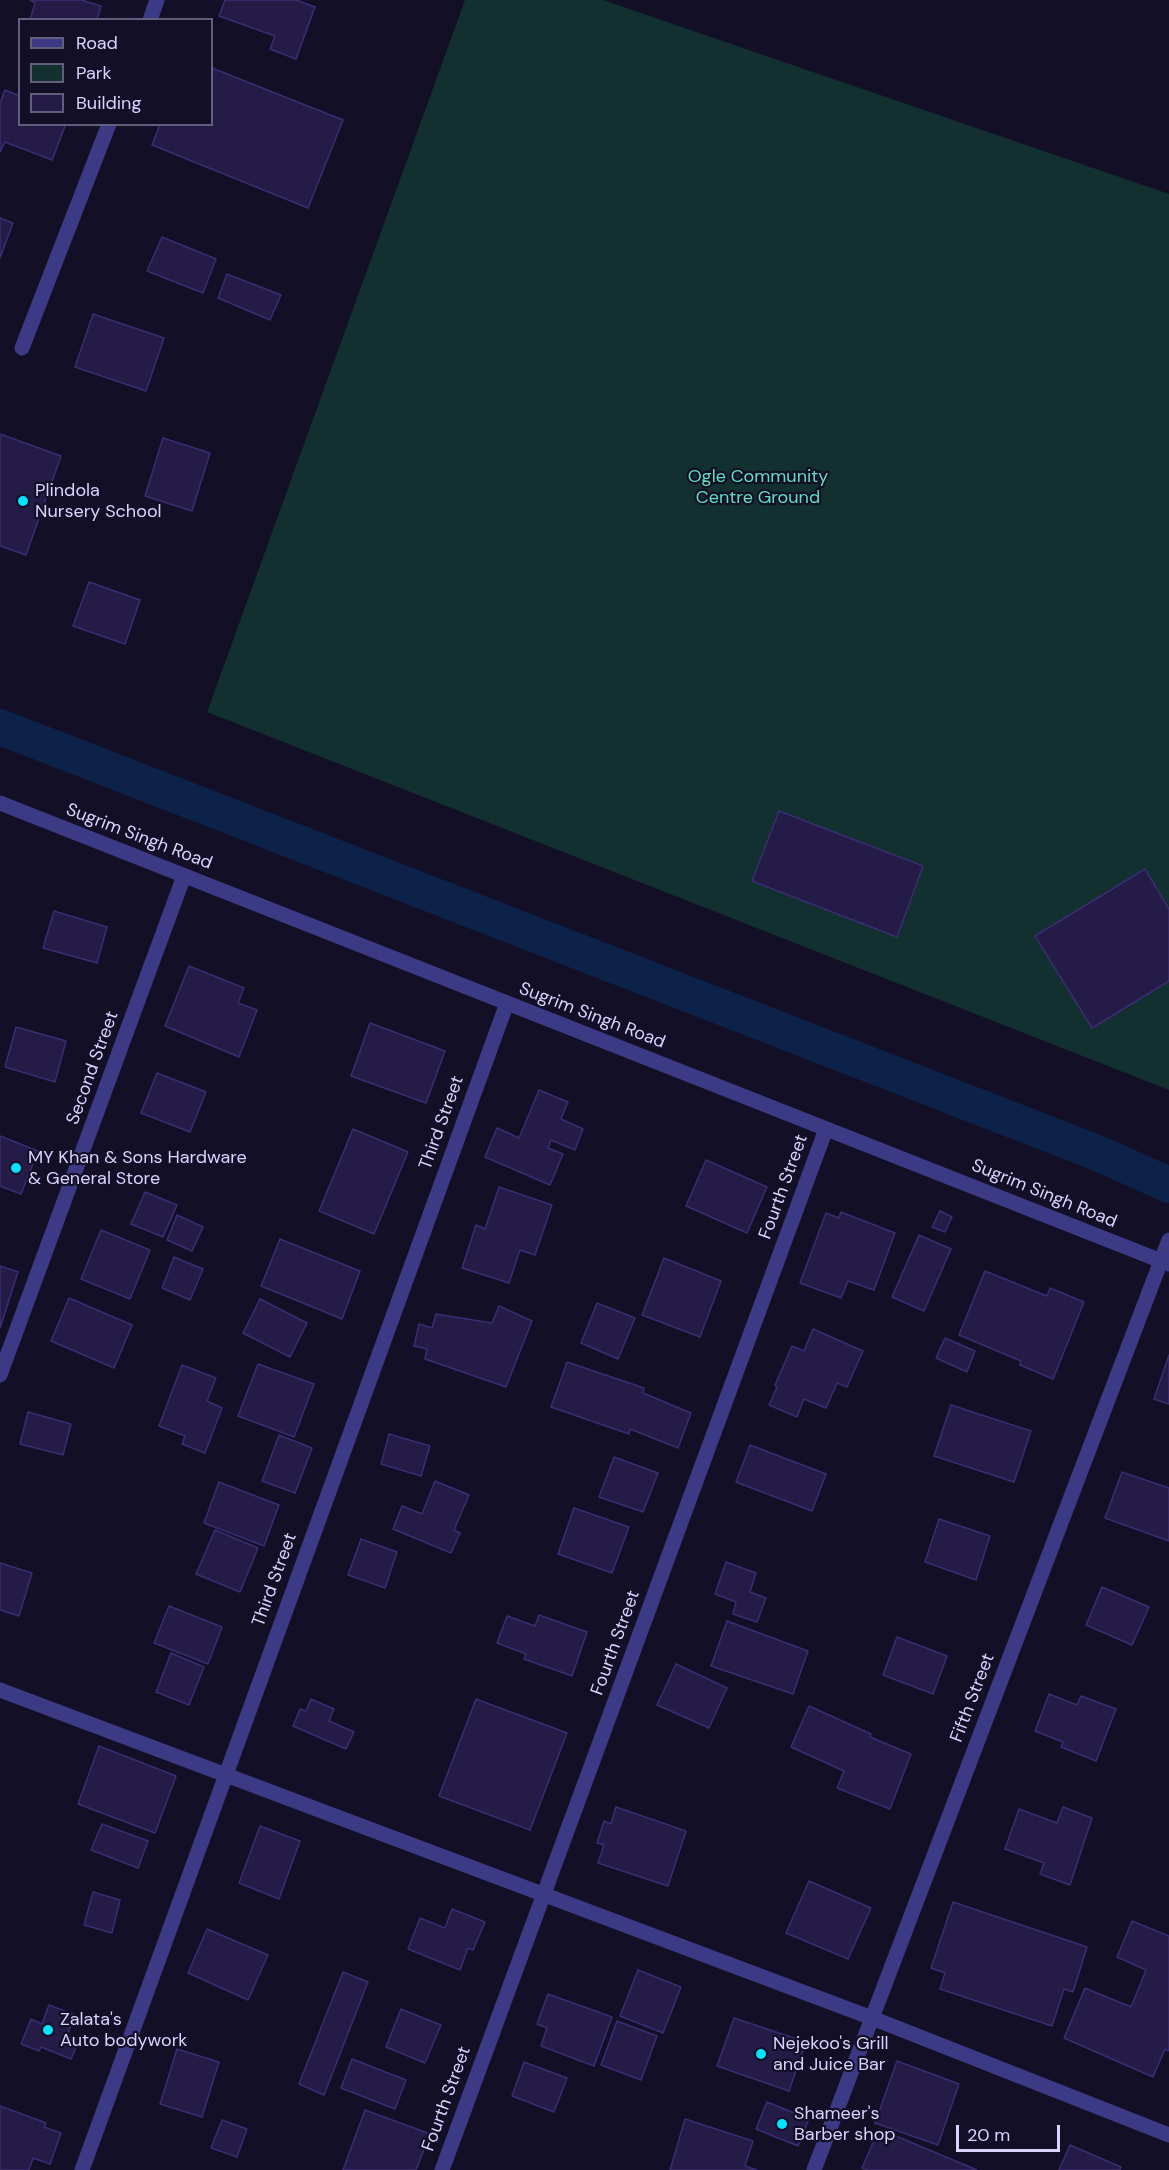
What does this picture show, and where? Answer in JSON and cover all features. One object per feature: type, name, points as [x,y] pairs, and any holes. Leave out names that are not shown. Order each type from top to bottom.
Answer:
[{"type":"street","points":[[151,18],[158,0]]},
{"type":"street","points":[[22,348],[108,126]]},
{"type":"street","name":"Sugrim Singh Road","points":[[0,803],[1165,1263]]},
{"type":"street","name":"Second Street","points":[[0,1376],[184,876]]},
{"type":"street","name":"Third Street","points":[[82,2170],[507,1003]]},
{"type":"street","name":"Fourth Street","points":[[442,2170],[826,1129]]},
{"type":"street","name":"Fifth Street","points":[[814,2170],[1165,1263],[1169,1240]]},
{"type":"street","points":[[0,1690],[872,2018],[1169,2135]]},
{"type":"green space","name":"Ogle Community Centre Ground","points":[[465,0],[603,0],[1169,194],[1169,1090],[207,712]]},
{"type":"building","points":[[30,0],[81,0],[101,6],[98,18],[31,18],[35,3]]},
{"type":"building","points":[[225,0],[296,0],[315,7],[296,59],[270,49],[275,36],[219,16]]},
{"type":"building","points":[[213,68],[343,120],[308,208],[152,145],[159,126],[213,126]]},
{"type":"building","points":[[5,90],[18,95],[18,126],[65,126],[52,160],[5,142],[0,152],[0,103]]},
{"type":"building","points":[[0,218],[13,223],[0,258]]},
{"type":"building","points":[[162,237],[216,259],[203,293],[147,271]]},
{"type":"building","points":[[227,274],[281,295],[270,320],[218,298]]},
{"type":"building","points":[[93,314],[164,338],[146,391],[75,367]]},
{"type":"building","name":"Plindola Nursery School","points":[[0,434],[61,456],[26,555],[0,546]]},
{"type":"building","points":[[163,438],[210,453],[192,511],[145,496]]},
{"type":"building","points":[[89,582],[140,600],[125,644],[73,626]]},
{"type":"building","points":[[779,811],[923,866],[897,937],[752,881]]},
{"type":"building","points":[[1145,869],[1169,909],[1169,981],[1092,1028],[1035,936]]},
{"type":"building","points":[[54,911],[107,927],[97,963],[43,948]]},
{"type":"building","points":[[189,966],[244,988],[238,1003],[257,1010],[239,1057],[165,1026]]},
{"type":"building","points":[[370,1023],[445,1051],[426,1103],[351,1076]]},
{"type":"building","points":[[16,1027],[66,1041],[55,1082],[5,1067]]},
{"type":"building","points":[[157,1073],[206,1092],[190,1132],[141,1113]]},
{"type":"building","points":[[539,1090],[568,1102],[561,1119],[583,1129],[575,1150],[551,1140],[548,1148],[563,1154],[550,1185],[485,1157],[497,1128],[519,1138]]},
{"type":"building","points":[[353,1129],[408,1152],[374,1234],[319,1211]]},
{"type":"building","name":"MY Khan & Sons Hardware & General Store","points":[[0,1136],[38,1151],[21,1194],[0,1186]]},
{"type":"building","points":[[706,1160],[767,1187],[747,1233],[686,1206]]},
{"type":"building","points":[[499,1187],[552,1205],[535,1255],[520,1250],[509,1283],[462,1268],[476,1225],[485,1229]]},
{"type":"building","points":[[145,1192],[177,1205],[163,1237],[131,1224]]},
{"type":"building","points":[[940,1211],[952,1217],[945,1232],[932,1227]]},
{"type":"building","points":[[841,1212],[895,1233],[874,1290],[848,1281],[841,1298],[800,1283],[826,1213],[839,1218]]},
{"type":"building","points":[[177,1215],[203,1227],[192,1251],[167,1240]]},
{"type":"building","points":[[101,1230],[150,1250],[130,1299],[81,1279]]},
{"type":"building","points":[[919,1235],[951,1249],[924,1311],[892,1297]]},
{"type":"building","points":[[280,1239],[360,1271],[342,1319],[261,1286]]},
{"type":"building","points":[[174,1257],[203,1269],[190,1300],[162,1288]]},
{"type":"building","points":[[664,1258],[721,1281],[700,1337],[642,1315]]},
{"type":"building","points":[[0,1266],[18,1272],[0,1328]]},
{"type":"building","points":[[985,1271],[1047,1296],[1050,1288],[1084,1302],[1053,1379],[1020,1365],[1021,1361],[959,1335]]},
{"type":"building","points":[[69,1298],[132,1325],[114,1368],[51,1341]]},
{"type":"building","points":[[260,1299],[307,1323],[290,1357],[243,1333]]},
{"type":"building","points":[[597,1303],[635,1318],[618,1359],[581,1343]]},
{"type":"building","points":[[499,1306],[532,1321],[506,1387],[425,1359],[427,1349],[414,1346],[419,1324],[432,1328],[436,1314],[492,1323]]},
{"type":"building","points":[[813,1329],[863,1351],[847,1387],[837,1383],[826,1408],[804,1399],[797,1417],[769,1405],[792,1346],[804,1351]]},
{"type":"building","points":[[945,1338],[975,1351],[967,1372],[936,1358]]},
{"type":"building","points":[[1169,1355],[1169,1404],[1154,1399]]},
{"type":"building","points":[[567,1362],[644,1388],[643,1393],[691,1413],[678,1448],[630,1429],[629,1434],[551,1407]]},
{"type":"building","points":[[258,1364],[314,1384],[294,1437],[238,1416]]},
{"type":"building","points":[[182,1365],[216,1378],[207,1401],[222,1408],[205,1453],[182,1444],[185,1436],[159,1426]]},
{"type":"building","points":[[951,1405],[1031,1431],[1014,1482],[934,1456]]},
{"type":"building","points":[[28,1412],[71,1424],[63,1455],[20,1444]]},
{"type":"building","points":[[389,1434],[430,1446],[421,1476],[381,1464]]},
{"type":"building","points":[[279,1435],[312,1448],[295,1493],[262,1481]]},
{"type":"building","points":[[750,1445],[826,1474],[812,1511],[736,1482]]},
{"type":"building","points":[[614,1457],[658,1473],[643,1512],[599,1497]]},
{"type":"building","points":[[1122,1472],[1169,1488],[1169,1541],[1105,1518]]},
{"type":"building","points":[[435,1481],[469,1495],[454,1530],[460,1533],[451,1553],[393,1529],[402,1506],[422,1514]]},
{"type":"building","points":[[219,1482],[279,1505],[264,1546],[204,1523]]},
{"type":"building","points":[[574,1508],[629,1527],[612,1573],[558,1554]]},
{"type":"building","points":[[939,1519],[990,1536],[976,1580],[925,1562]]},
{"type":"building","points":[[215,1530],[258,1548],[240,1592],[196,1574]]},
{"type":"building","points":[[361,1539],[397,1552],[385,1588],[348,1575]]},
{"type":"building","points":[[726,1562],[756,1573],[750,1592],[766,1598],[757,1622],[733,1614],[736,1602],[715,1594]]},
{"type":"building","points":[[0,1563],[32,1573],[19,1616],[0,1610]]},
{"type":"building","points":[[1102,1587],[1149,1607],[1132,1645],[1086,1625]]},
{"type":"building","points":[[169,1606],[222,1627],[208,1664],[154,1643]]},
{"type":"building","points":[[539,1615],[587,1632],[572,1676],[524,1659],[526,1654],[497,1643],[507,1616],[535,1626]]},
{"type":"building","points":[[727,1621],[808,1651],[793,1694],[711,1666]]},
{"type":"building","points":[[897,1637],[947,1656],[933,1694],[883,1675]]},
{"type":"building","points":[[171,1653],[204,1667],[189,1705],[156,1692]]},
{"type":"building","points":[[676,1664],[727,1688],[709,1728],[657,1705]]},
{"type":"building","points":[[1049,1694],[1077,1705],[1081,1696],[1116,1709],[1096,1761],[1061,1747],[1063,1742],[1035,1731]]},
{"type":"building","points":[[311,1699],[334,1709],[329,1721],[354,1732],[346,1749],[293,1726],[300,1709],[306,1711]]},
{"type":"building","points":[[476,1699],[567,1733],[530,1830],[439,1796]]},
{"type":"building","points":[[809,1706],[871,1734],[870,1737],[911,1754],[890,1809],[837,1788],[844,1771],[791,1747]]},
{"type":"building","points":[[99,1746],[176,1776],[155,1833],[78,1804]]},
{"type":"building","points":[[616,1807],[686,1831],[668,1886],[598,1863],[604,1845],[597,1843],[604,1821],[611,1824]]},
{"type":"building","points":[[1063,1807],[1092,1818],[1070,1885],[1040,1874],[1044,1863],[1005,1849],[1019,1809],[1057,1823]]},
{"type":"building","points":[[102,1824],[148,1841],[138,1868],[91,1850]]},
{"type":"building","points":[[260,1826],[300,1841],[279,1899],[239,1883]]},
{"type":"building","points":[[809,1881],[871,1908],[848,1959],[786,1933]]},
{"type":"building","points":[[93,1892],[120,1900],[112,1933],[84,1925]]},
{"type":"building","points":[[953,1902],[1087,1947],[1073,1992],[1064,1989],[1052,2026],[940,1989],[945,1973],[931,1968]]},
{"type":"building","points":[[452,1909],[485,1922],[473,1950],[468,1948],[460,1970],[408,1949],[420,1918],[445,1928]]},
{"type":"building","points":[[1132,1921],[1169,1936],[1169,2049],[1168,2051],[1165,2049],[1153,2077],[1064,2038],[1085,1988],[1131,2007],[1146,1970],[1117,1957]]},
{"type":"building","points":[[207,1929],[268,1955],[248,2000],[188,1973]]},
{"type":"building","points":[[638,1970],[681,1987],[663,2033],[620,2016]]},
{"type":"building","points":[[343,1972],[368,1982],[324,2095],[299,2084]]},
{"type":"building","points":[[548,1994],[612,2017],[594,2066],[541,2046],[547,2028],[537,2024]]},
{"type":"building","name":"Zalata's Auto bodywork","points":[[49,2005],[75,2015],[67,2036],[79,2040],[71,2059],[41,2047],[39,2051],[21,2044],[31,2019],[42,2024]]},
{"type":"building","points":[[401,2009],[441,2025],[425,2063],[386,2047]]},
{"type":"building","name":"Nejekoo's Grill and Juice Bar","points":[[734,2018],[806,2042],[789,2091],[717,2066]]},
{"type":"building","points":[[617,2021],[657,2036],[641,2080],[601,2065]]},
{"type":"building","points":[[177,2049],[219,2062],[202,2117],[160,2104]]},
{"type":"building","points":[[352,2059],[406,2080],[395,2109],[341,2088]]},
{"type":"building","points":[[897,2061],[959,2084],[938,2145],[875,2123]]},
{"type":"building","points":[[524,2062],[567,2078],[554,2112],[512,2096]]},
{"type":"building","name":"Shameer's Barber shop","points":[[767,2102],[809,2119],[798,2146],[756,2129]]},
{"type":"building","points":[[0,2106],[46,2123],[44,2127],[61,2133],[50,2164],[33,2158],[29,2170],[0,2170]]},
{"type":"building","points":[[365,2110],[430,2134],[416,2170],[343,2170]]},
{"type":"building","points":[[685,2119],[753,2141],[745,2166],[757,2170],[670,2170]]},
{"type":"building","points":[[222,2120],[247,2129],[237,2157],[211,2148]]},
{"type":"building","points":[[879,2129],[977,2170],[867,2170],[862,2168]]},
{"type":"building","points":[[1070,2145],[1121,2167],[1120,2170],[1059,2170]]},
{"type":"waterway","points":[[0,727],[1100,1154],[1169,1185]]},
{"type":"place","name":"Plindola Nursery School","points":[[23,501]]},
{"type":"place","name":"MY Khan & Sons Hardware & General Store","points":[[16,1168]]},
{"type":"place","name":"Zalata's Auto bodywork","points":[[48,2030]]},
{"type":"place","name":"Nejekoo's Grill and Juice Bar","points":[[761,2054]]},
{"type":"place","name":"Shameer's Barber shop","points":[[782,2124]]}]
